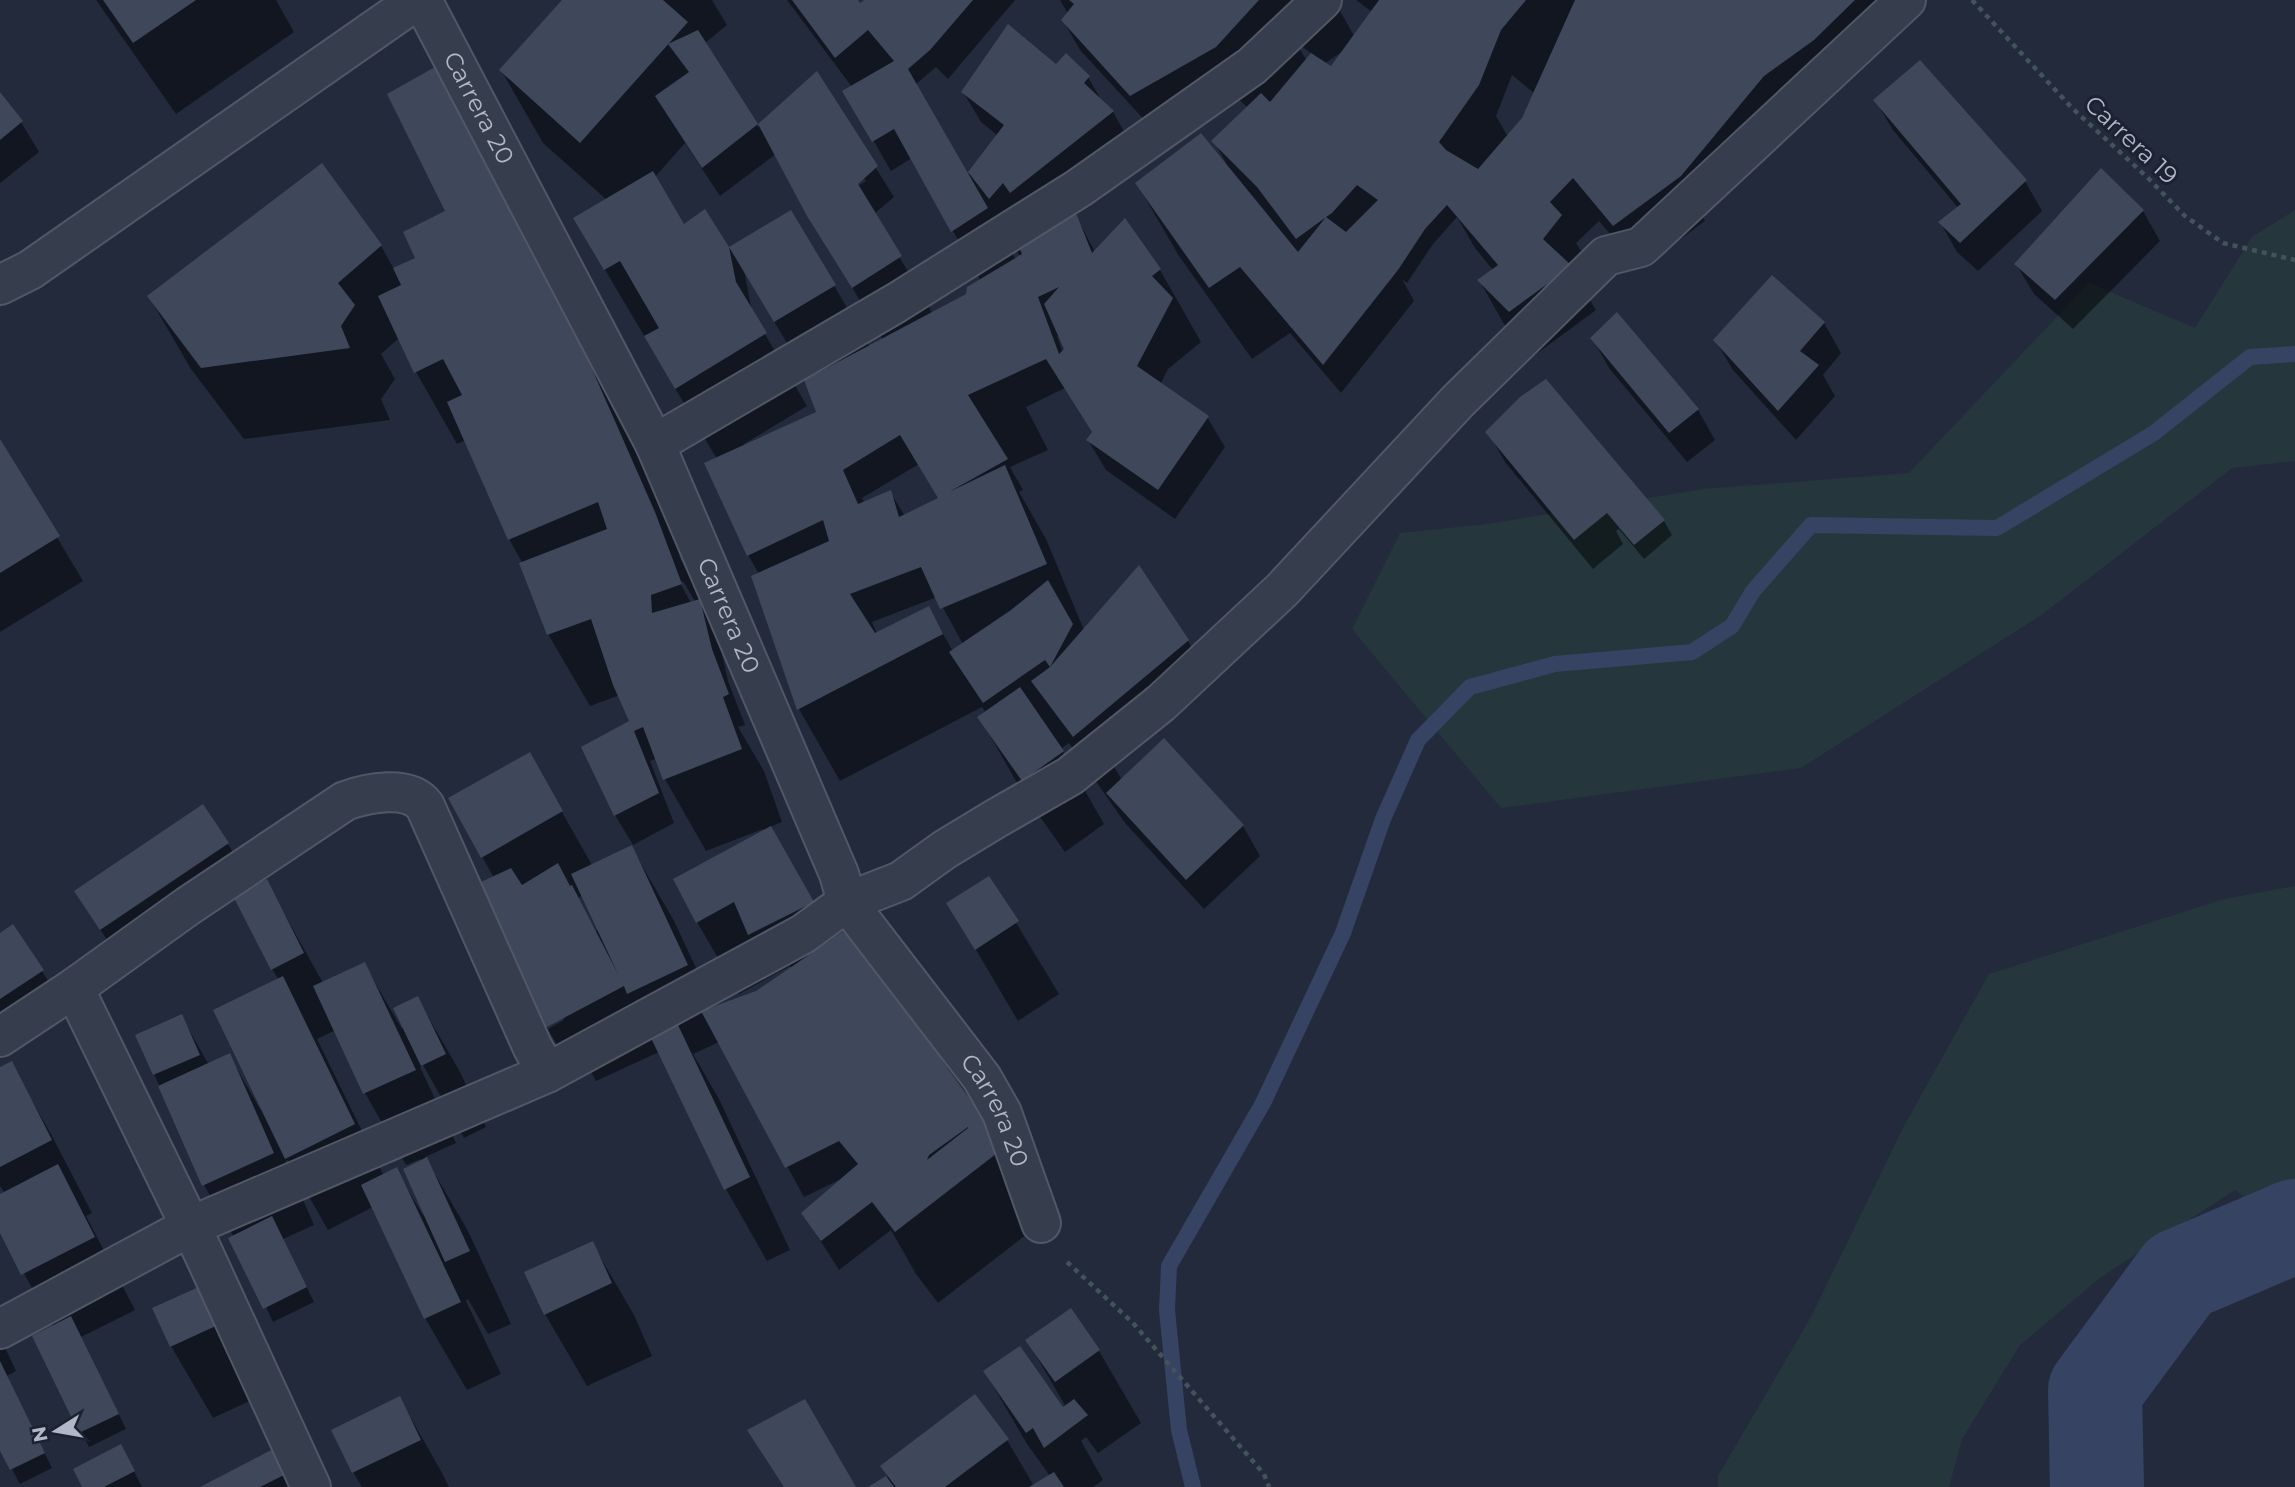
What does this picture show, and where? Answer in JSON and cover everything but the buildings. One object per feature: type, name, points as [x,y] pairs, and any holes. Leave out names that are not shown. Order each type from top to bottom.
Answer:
[{"type":"street","points":[[0,285],[30,270],[417,0]]},
{"type":"street","name":"Carrera 20","points":[[422,0],[655,444],[839,874],[847,902],[982,1078],[1002,1113],[1051,1239]]},
{"type":"street","points":[[655,444],[896,303],[1079,188],[1252,66],[1322,0]]},
{"type":"street","points":[[0,1329],[189,1227],[547,1073],[803,934],[847,902],[901,881],[995,819],[1061,782],[1161,703],[1282,590],[1458,401],[1606,257],[1641,247],[1906,0]]},
{"type":"street","points":[[0,1037],[345,801],[367,795],[403,793],[421,801],[425,806],[532,1046],[547,1073]]},
{"type":"street","points":[[74,988],[311,1487]]},
{"type":"path","name":"Carrera 19","points":[[1972,0],[2072,108],[2185,216],[2223,243],[2295,260]]},
{"type":"path","points":[[1051,1239],[1133,1323],[1264,1474],[1269,1487]]},
{"type":"shaded area","points":[[2295,210],[2295,461],[2232,468],[2040,616],[1801,768],[1501,808],[1352,629],[1400,533],[1487,524],[1704,489],[1909,473],[2089,283],[2195,328],[2252,237]]},
{"type":"shaded area","points":[[2295,886],[2295,1237],[2235,1190],[2101,1277],[2020,1345],[1962,1439],[1949,1487],[1718,1487],[1718,1476],[1811,1317],[1904,1126],[1989,974],[2224,899]]},
{"type":"waterway","points":[[1193,1487],[1179,1430],[1167,1310],[1169,1266],[1263,1103],[1343,933],[1383,819],[1418,740],[1470,687],[1555,664],[1692,652],[1732,626],[1753,591],[1811,525],[1997,528],[2154,433],[2250,357],[2295,354]]},
{"type":"waterway","points":[[2097,1487],[2095,1390],[2180,1275],[2295,1226]]}]
